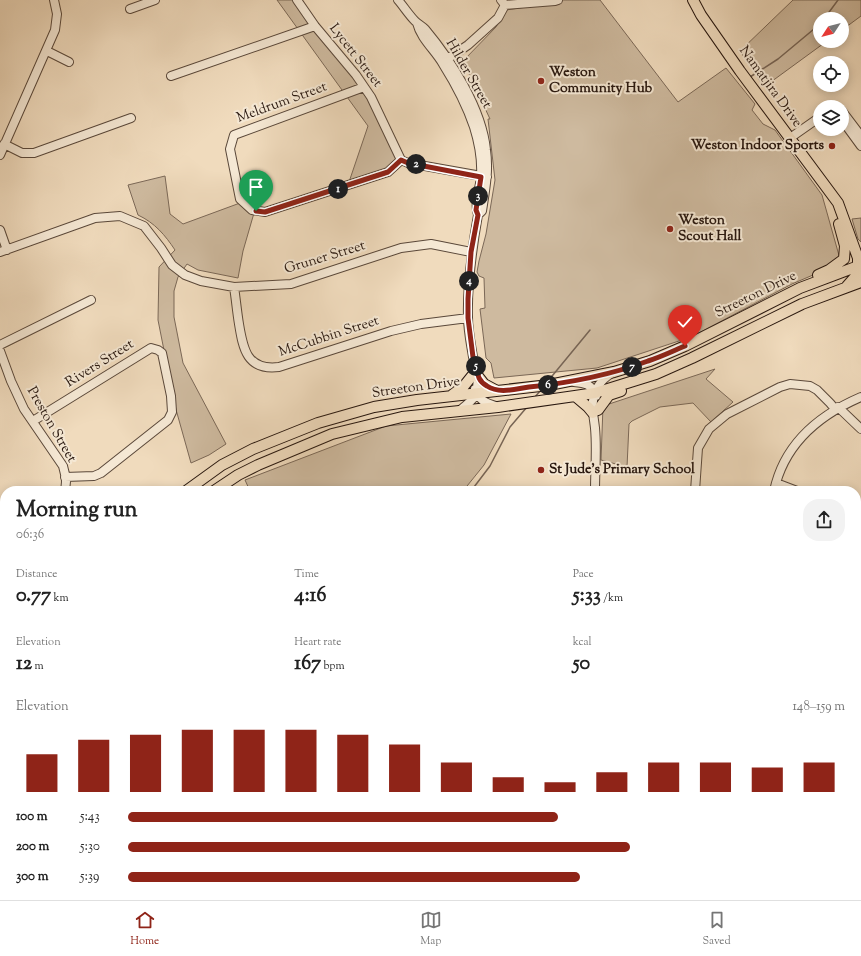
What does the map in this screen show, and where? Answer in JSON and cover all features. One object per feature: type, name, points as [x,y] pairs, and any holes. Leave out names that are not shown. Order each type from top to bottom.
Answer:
[{"type":"main road","name":"Namatjira Drive","points":[[693,0],[701,15],[755,92],[838,203],[842,222],[858,258],[860,267]]},
{"type":"main road","points":[[842,222],[850,228],[856,244],[861,250]]},
{"type":"main road","points":[[781,297],[792,286],[829,270],[844,259],[845,246],[842,222]]},
{"type":"main road","points":[[845,288],[855,278],[860,267]]},
{"type":"main road","name":"Streeton Drive","points":[[193,486],[222,465],[253,449],[318,423],[374,407],[417,400],[569,382],[614,372],[650,361],[685,346],[781,297],[820,280],[860,267]]},
{"type":"main road","name":"Streeton Drive","points":[[222,486],[238,475],[258,465],[332,434],[402,417],[498,407],[575,396],[595,392],[656,374],[802,304],[861,282]]},
{"type":"main road","points":[[575,396],[595,411],[609,395],[649,382],[656,374]]},
{"type":"main road","points":[[450,396],[464,386],[475,375],[484,384],[497,391]]},
{"type":"street","points":[[0,155],[56,30],[57,14],[54,0]]},
{"type":"street","points":[[130,9],[156,0]]},
{"type":"street","name":"Lycett Street","points":[[297,0],[315,26],[371,97],[401,160]]},
{"type":"street","name":"Hilder Street","points":[[398,0],[417,23],[419,32],[445,61],[478,116],[486,150],[482,211],[478,215],[471,252],[468,318],[473,357],[471,360],[475,375],[474,387],[476,393]]},
{"type":"street","points":[[445,61],[468,44],[498,18],[503,2],[558,0]]},
{"type":"street","points":[[171,76],[315,26]]},
{"type":"street","points":[[47,51],[69,62]]},
{"type":"street","name":"Meldrum Street","points":[[364,87],[234,135],[230,150],[240,199],[252,210],[265,212],[388,172],[401,160]]},
{"type":"street","points":[[4,144],[22,153],[34,153],[131,118]]},
{"type":"street","points":[[849,120],[861,136]]},
{"type":"street","points":[[790,138],[813,122]]},
{"type":"street","points":[[849,130],[861,146]]},
{"type":"street","points":[[401,160],[484,177]]},
{"type":"street","name":"Gruner Street","points":[[4,251],[95,218],[120,216],[144,226],[172,265],[185,275],[201,281],[234,287],[291,284],[401,248],[431,244],[471,252]]},
{"type":"street","points":[[0,230],[4,251]]},
{"type":"street","name":"McCubbin Street","points":[[234,287],[245,351],[251,360],[268,368],[279,367],[391,331],[421,324],[468,318]]},
{"type":"street","points":[[0,345],[91,300]]},
{"type":"street","name":"Rivers Street","points":[[33,421],[151,348],[162,353],[171,396],[172,412],[168,420],[101,473],[94,476],[65,477]]},
{"type":"street","name":"Preston Street","points":[[0,351],[11,381],[24,409],[63,466],[66,486]]},
{"type":"street","points":[[594,486],[596,458],[595,428],[598,422],[593,400],[595,392],[603,380],[614,372]]},
{"type":"street","points":[[569,382],[585,383],[595,392]]},
{"type":"street","points":[[696,486],[698,448],[709,429],[728,414],[780,387],[790,384],[810,386],[817,390],[861,429]]},
{"type":"street","points":[[476,393],[482,401],[498,407]]},
{"type":"street","points":[[459,411],[471,403],[476,393]]},
{"type":"street","points":[[775,486],[786,461],[802,436],[836,408],[861,397]]},
{"type":"shaded area","points":[[277,0],[296,0],[367,96],[399,160],[385,170],[349,182],[368,126]]},
{"type":"shaded area","points":[[544,0],[600,0],[678,102],[726,68],[755,104],[752,110],[763,124],[775,130],[822,195],[840,259],[827,269],[792,284],[691,337],[597,368],[494,378],[491,363],[486,358],[480,309],[485,308],[484,278],[479,276],[477,272],[486,234],[495,180],[488,119],[490,119],[463,61],[496,27],[506,10],[533,6]]},
{"type":"shaded area","points":[[793,0],[861,0],[861,16],[849,25],[849,12],[813,12],[813,48],[817,48],[764,87],[740,51]]},
{"type":"shaded area","points":[[165,176],[170,214],[183,224],[240,203],[254,213],[243,251],[238,278],[198,270],[187,264],[178,277],[174,291],[174,317],[183,363],[226,444],[209,455],[191,463],[175,406],[158,320],[159,267],[175,250],[159,230],[150,222],[138,215],[128,185]]},
{"type":"shaded area","points":[[861,218],[861,242],[858,239],[852,219]]},
{"type":"shaded area","points":[[715,369],[706,379],[733,402],[711,422],[693,403],[660,407],[629,424],[627,467],[601,460],[603,406]]},
{"type":"shaded area","points":[[511,414],[484,465],[467,486],[248,486],[245,480],[386,426]]},
{"type":"waterway","points":[[829,12],[838,0]]},
{"type":"waterway","points":[[750,77],[778,59],[813,30]]},
{"type":"waterway","points":[[548,381],[590,330]]},
{"type":"waterway","points":[[534,398],[541,390]]},
{"type":"waterway","points":[[475,486],[490,466],[510,427],[527,407]]},
{"type":"place","name":"Weston Community Hub","points":[[541,81]]},
{"type":"place","name":"Weston Indoor Sports","points":[[832,146]]},
{"type":"place","name":"Weston Scout Hall","points":[[670,229]]},
{"type":"place","name":"St Jude's Primary School","points":[[541,470]]},
{"type":"route","points":[[256,211],[265,212],[388,172],[401,160],[408,163],[481,177],[476,210],[478,215],[471,252],[468,318],[477,375],[487,387],[497,391],[569,382],[614,372],[650,361],[685,346]]}]
